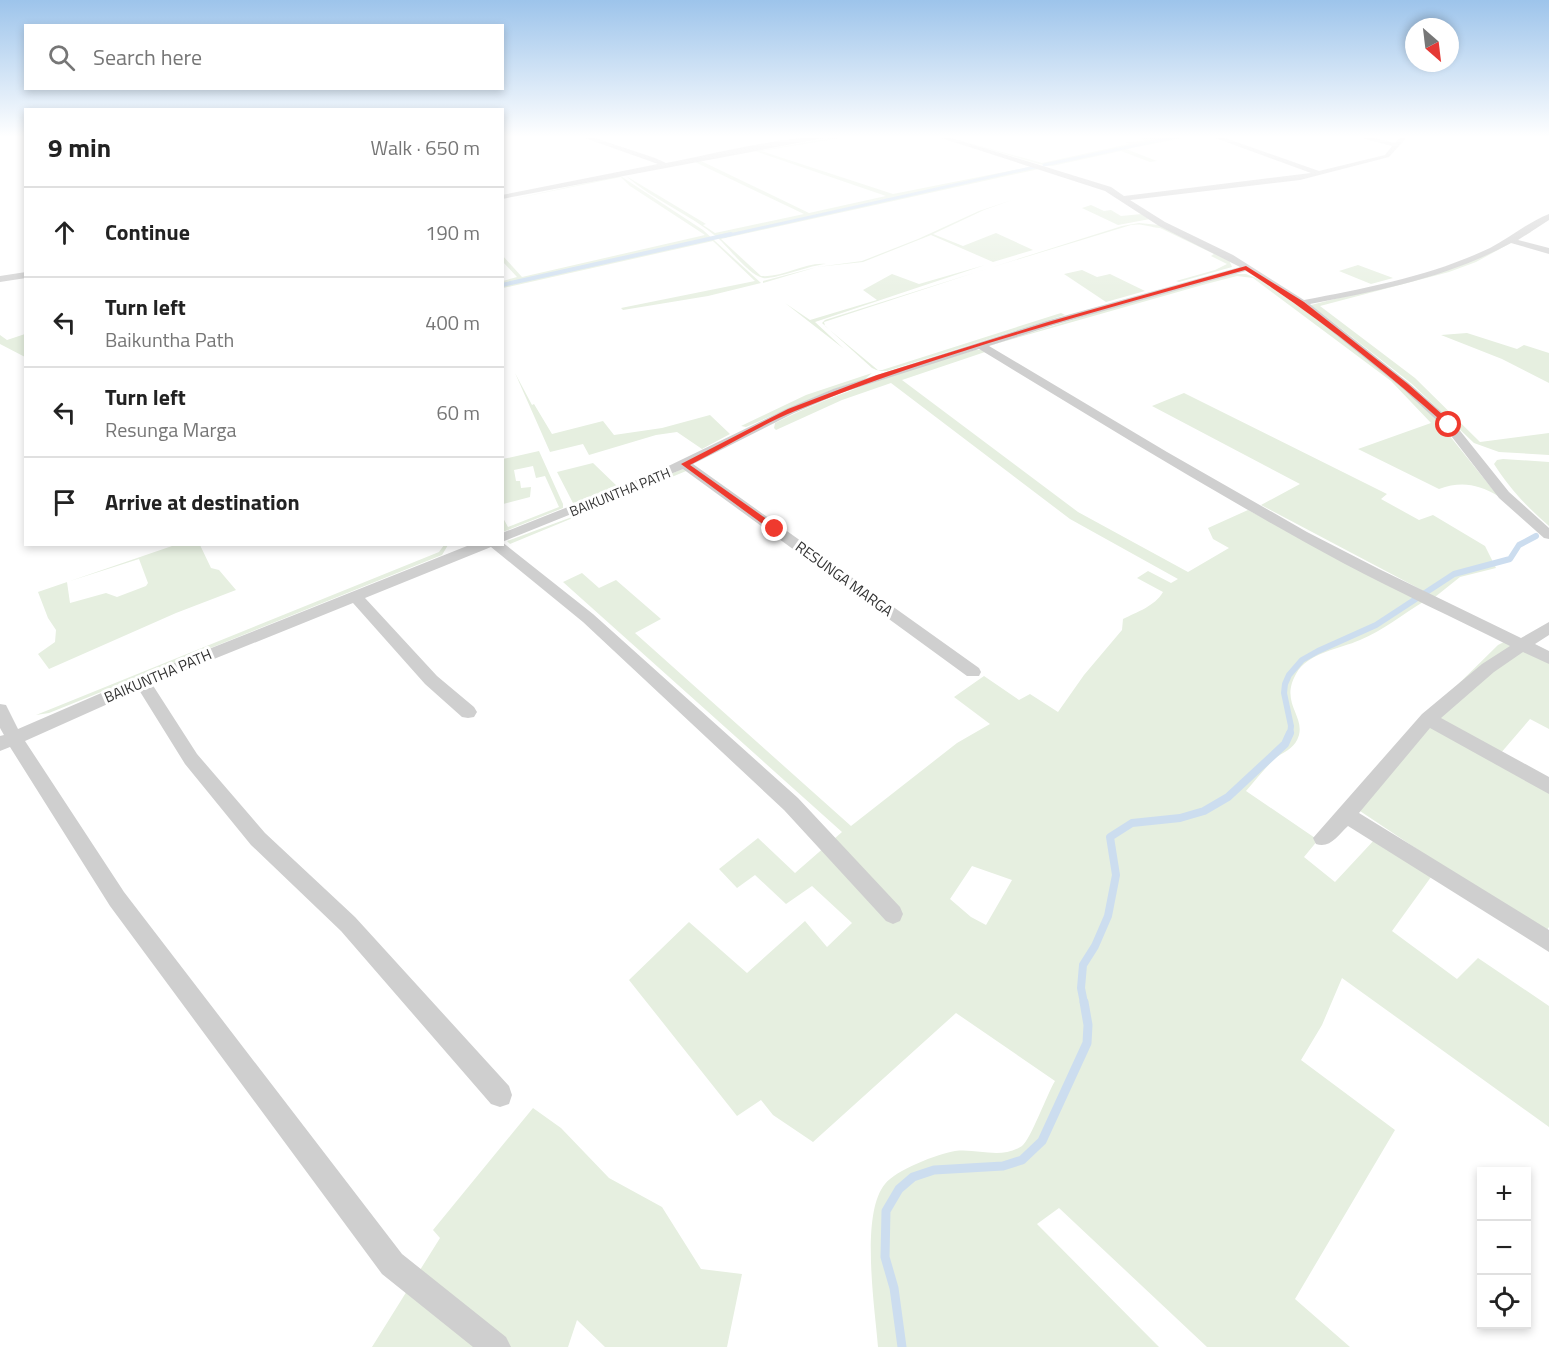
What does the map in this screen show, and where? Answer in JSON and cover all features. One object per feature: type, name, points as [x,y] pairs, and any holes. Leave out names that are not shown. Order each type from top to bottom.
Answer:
[{"type":"street","points":[[1126,199],[1156,220],[1230,257],[1302,303],[1406,386],[1449,425],[1503,495],[1549,535]]},
{"type":"street","points":[[1302,303],[1346,295],[1430,273],[1464,261],[1509,240],[1536,226],[1549,216]]},
{"type":"street","points":[[1536,226],[1549,230]]},
{"type":"street","points":[[1509,240],[1549,251]]},
{"type":"street","name":"BAIKUNTHA PATH","points":[[504,537],[685,464],[790,411],[837,391],[1110,305],[1246,268]]},
{"type":"street","points":[[0,279],[24,275]]},
{"type":"street","points":[[980,345],[1127,436],[1349,559],[1549,658]]},
{"type":"street","name":"RESUNGA MARGA","points":[[685,464],[973,672]]},
{"type":"street","name":"BAIKUNTHA PATH","points":[[7,741],[142,682],[355,596],[456,549],[474,546]]},
{"type":"street","points":[[498,546],[588,618],[791,804],[893,914]]},
{"type":"street","points":[[355,596],[431,680],[468,712]]},
{"type":"street","points":[[1323,838],[1346,815],[1428,718],[1488,668],[1549,627]]},
{"type":"street","points":[[142,682],[191,759],[258,839],[348,924],[500,1095]]},
{"type":"street","points":[[0,710],[7,741],[117,899],[392,1264],[496,1347]]},
{"type":"street","points":[[1428,718],[1549,786]]},
{"type":"street","points":[[1346,815],[1549,943]]},
{"type":"green space","points":[[650,199],[655,199],[703,230],[761,283],[708,296],[623,310],[621,308],[755,281],[713,241],[504,288],[504,281],[517,277],[504,263],[504,257],[522,277],[705,235]]},
{"type":"green space","points":[[659,199],[664,199],[706,224],[703,225],[715,233],[804,214],[772,199],[780,199],[809,213],[873,199],[903,199],[721,239],[761,276],[777,275],[810,265],[826,264],[768,278],[757,276],[752,272],[707,229]]},
{"type":"green space","points":[[1012,200],[984,210],[933,234],[963,246],[996,233],[1033,250],[993,262],[931,235],[863,262],[817,267],[862,261],[979,211]]},
{"type":"green space","points":[[1091,205],[1104,211],[1111,210],[1121,216],[1142,214],[1150,219],[1118,225],[1082,208]]},
{"type":"green space","points":[[1139,223],[1159,225],[1229,260],[1232,267],[1176,281],[1215,270],[1227,264],[1211,256],[1214,254],[1160,228],[1131,225],[824,322],[825,326],[822,323],[825,320],[1122,226]]},
{"type":"green space","points":[[1531,232],[1476,262],[1449,272],[1320,306],[1415,378],[1480,442],[1549,433],[1549,455],[1499,452],[1474,443],[1412,384],[1311,305],[1445,271]]},
{"type":"green space","points":[[985,265],[815,322],[844,349],[785,303],[810,320],[877,300],[863,290],[892,274],[919,284]]},
{"type":"green space","points":[[1358,265],[1393,278],[1371,284],[1339,271]]},
{"type":"green space","points":[[817,267],[763,283],[763,281]]},
{"type":"green space","points":[[1082,270],[1097,277],[1110,274],[1145,291],[1106,302],[1064,274]]},
{"type":"green space","points":[[1234,274],[1246,274],[1259,279],[1314,317],[1399,383],[1425,407],[1498,496],[1469,485],[1455,485],[1439,489],[1358,449],[1431,423],[1391,381],[1253,278],[1237,276],[988,346],[1134,301]]},
{"type":"green space","points":[[1061,313],[1065,315],[887,371],[880,371]]},
{"type":"green space","points":[[830,330],[878,370],[872,368]]},
{"type":"green space","points":[[1467,333],[1517,349],[1524,345],[1549,353],[1549,383],[1502,359],[1441,335]]},
{"type":"green space","points":[[24,334],[24,356],[0,344],[0,335],[7,340]]},
{"type":"green space","points":[[975,350],[985,350],[985,352],[902,380],[1078,512],[1188,572],[1229,548],[1213,539],[1208,528],[1248,510],[1423,602],[1368,636],[1316,656],[1301,667],[1296,674],[1290,693],[1300,728],[1299,735],[1295,743],[1277,757],[1246,791],[1318,840],[1304,857],[1335,882],[1376,838],[1431,877],[1392,931],[1457,979],[1478,958],[1549,1006],[1549,1127],[1342,978],[1322,1025],[1301,1060],[1395,1130],[1295,1299],[1350,1347],[1207,1347],[1059,1208],[1037,1224],[1159,1347],[878,1347],[872,1286],[871,1238],[877,1198],[885,1184],[907,1168],[947,1153],[964,1150],[997,1153],[1022,1146],[1030,1135],[1055,1081],[956,1013],[813,1142],[773,1115],[761,1100],[737,1116],[629,980],[689,922],[747,973],[805,921],[827,947],[852,923],[812,886],[786,904],[755,875],[737,888],[719,869],[758,838],[795,873],[842,832],[563,582],[582,573],[599,588],[616,580],[661,619],[635,633],[851,826],[957,743],[990,724],[954,697],[984,676],[1019,700],[1030,694],[1058,712],[1084,675],[1122,630],[1123,619],[1151,605],[1163,592],[1137,578],[1148,571],[1171,583],[1178,579],[1070,519],[891,383],[842,400],[776,430],[774,428],[775,423],[824,401],[873,382]],"holes":[[[972,866],[1012,880],[986,925],[971,917],[950,899]]]},
{"type":"green space","points":[[515,373],[532,405],[534,404],[552,434],[603,421],[614,435],[662,428],[710,415],[730,434],[702,449],[677,432],[656,435],[589,455],[583,444],[550,452]]},
{"type":"green space","points":[[872,373],[865,379],[831,390],[746,427],[741,426],[806,395]]},
{"type":"green space","points":[[1184,393],[1387,494],[1381,499],[1419,520],[1433,515],[1485,546],[1496,568],[1460,577],[1435,597],[1261,505],[1300,484],[1152,406]]},
{"type":"green space","points":[[539,451],[563,508],[504,532],[504,520],[508,527],[559,507],[545,476],[536,478],[533,466],[514,470],[516,481],[520,481],[521,488],[531,487],[530,497],[504,504],[504,459]]},
{"type":"green space","points":[[1497,460],[1549,462],[1549,526],[1519,497],[1500,473],[1494,464]]},
{"type":"green space","points":[[593,463],[619,488],[573,503],[557,472]]},
{"type":"green space","points":[[689,466],[691,469],[510,544],[507,541],[580,514]]},
{"type":"green space","points":[[172,546],[200,546],[211,568],[219,570],[236,590],[176,613],[49,669],[38,654],[55,642],[56,630],[48,618],[38,592],[0,605],[67,582],[70,603],[106,593],[117,597],[146,586],[148,583],[139,559],[68,582]]},
{"type":"green space","points":[[443,546],[447,546],[442,555],[49,713],[36,715],[439,552]]},
{"type":"green space","points":[[1506,641],[1549,663],[1549,729],[1530,719],[1500,754],[1441,720],[1435,707],[1498,645]]},
{"type":"green space","points":[[1426,724],[1549,790],[1549,927],[1544,934],[1357,809]]},
{"type":"green space","points":[[533,1108],[561,1128],[609,1178],[662,1207],[701,1269],[742,1274],[727,1347],[605,1347],[577,1320],[568,1347],[372,1347],[440,1238],[433,1230]]},
{"type":"waterway","points":[[725,236],[892,199]]},
{"type":"waterway","points":[[504,285],[731,234]]},
{"type":"waterway","points":[[1290,735],[1291,726],[1284,693],[1285,684],[1289,675],[1302,660],[1376,625],[1454,574],[1510,559],[1519,545],[1536,536]]},
{"type":"waterway","points":[[1084,1003],[1081,988],[1083,965],[1095,946],[1108,916],[1116,875],[1110,837],[1132,823],[1180,818],[1204,811],[1228,797],[1285,744],[1290,733]]},
{"type":"waterway","points":[[902,1347],[894,1288],[885,1257],[886,1211],[899,1189],[913,1177],[934,1170],[1003,1166],[1022,1160],[1042,1141],[1087,1043],[1088,1025],[1084,1002]]},
{"type":"route","points":[[775,529],[685,464],[790,411],[837,391],[1050,323],[1246,268],[1302,303],[1406,386],[1449,425]]}]
